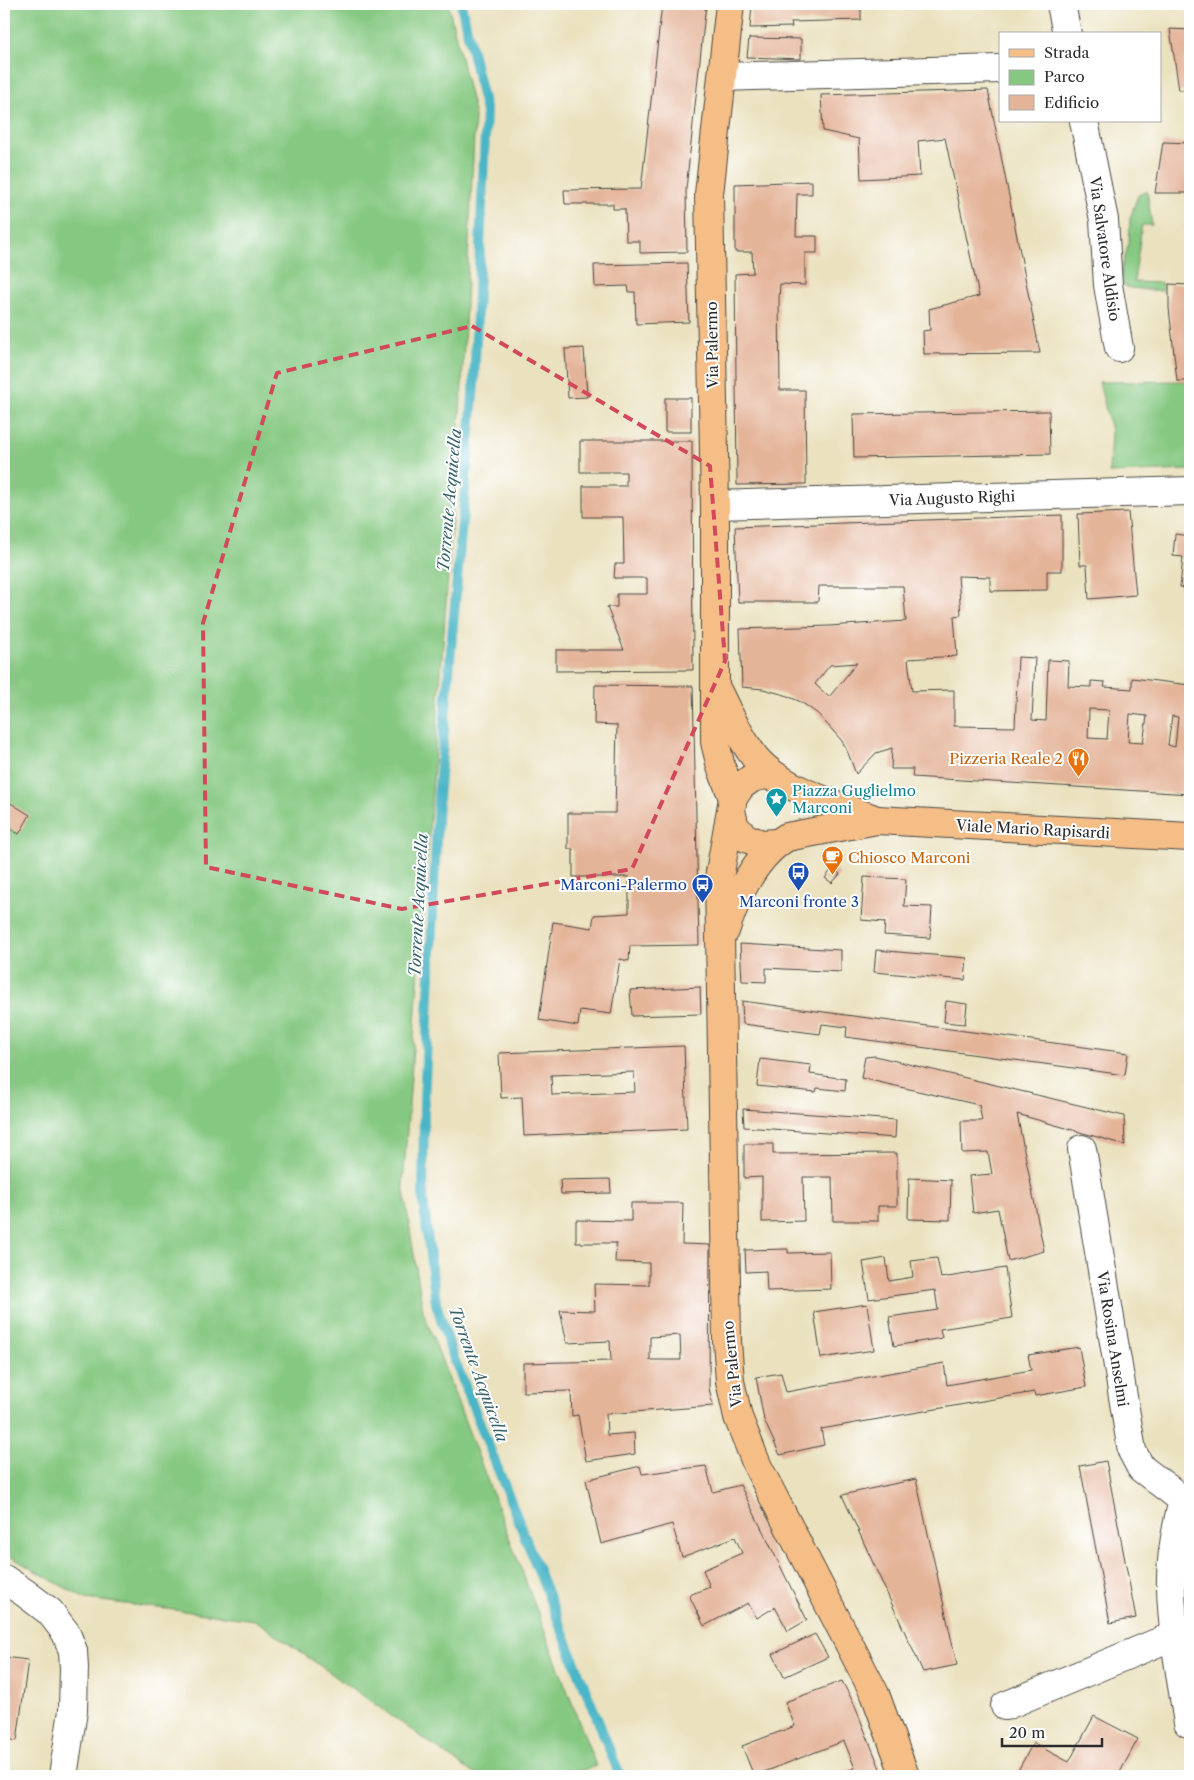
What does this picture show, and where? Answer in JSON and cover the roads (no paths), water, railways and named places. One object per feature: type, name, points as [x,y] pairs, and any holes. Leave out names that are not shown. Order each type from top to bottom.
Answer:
[{"type":"main road","name":"Via Palermo","points":[[730,4],[709,194],[715,505],[716,742],[732,805]]},
{"type":"main road","points":[[715,687],[739,733],[759,762],[784,781],[797,796],[801,811],[797,825],[757,865],[742,890],[732,909],[722,944]]},
{"type":"main road","points":[[722,944],[719,878],[732,805],[741,786],[752,778],[766,775],[877,820]]},
{"type":"main road","points":[[732,805],[735,827],[746,838],[761,844],[877,820]]},
{"type":"main road","name":"Viale Mario Rapisardi","points":[[877,820],[1190,837]]},
{"type":"main road","name":"Via Palermo","points":[[722,944],[727,1341],[730,1381],[738,1417],[757,1465],[875,1694],[905,1776]]},
{"type":"street","points":[[1061,4],[1067,32]]},
{"type":"street","points":[[722,77],[999,70]]},
{"type":"street","name":"Via Salvatore Aldisio","points":[[1084,122],[1104,220],[1108,285],[1118,348]]},
{"type":"street","name":"Via Augusto Righi","points":[[715,505],[1190,491]]},
{"type":"street","name":"Via Rosina Anselmi","points":[[1082,1148],[1132,1451],[1141,1468],[1186,1500]]},
{"type":"street","points":[[1186,1500],[1175,1530],[1171,1585],[1183,1632],[1188,1723]]},
{"type":"street","points":[[4,1579],[25,1592],[50,1612],[66,1633],[73,1651],[73,1711],[63,1776]]},
{"type":"street","points":[[1005,1706],[1183,1632]]},
{"type":"waterway","name":"Torrente Acquicella","points":[[461,4],[486,112],[474,384],[438,799],[424,1103],[423,1200],[436,1303],[451,1351],[620,1776]]},
{"type":"place","name":"Pizzeria Reale 2","points":[[1079,777]]},
{"type":"place","name":"Piazza Guglielmo Marconi","points":[[776,818]]},
{"type":"place","name":"Chiosco Marconi","points":[[832,876]]},
{"type":"place","name":"Marconi fronte 3","points":[[799,892]]},
{"type":"place","name":"Marconi-Palermo","points":[[703,903]]}]
